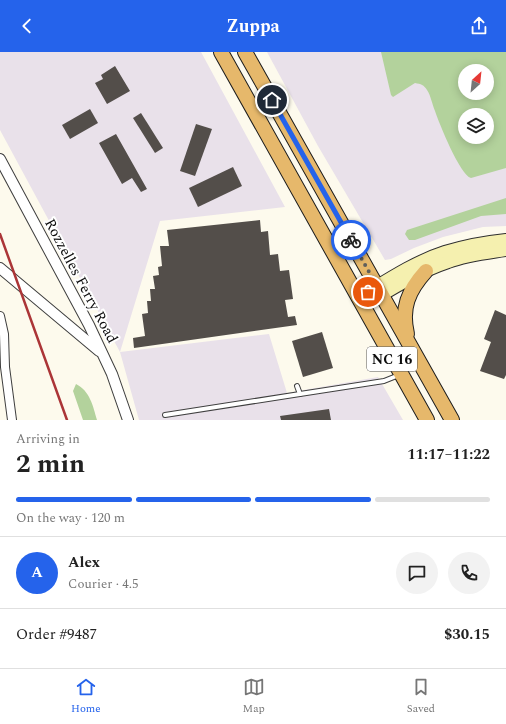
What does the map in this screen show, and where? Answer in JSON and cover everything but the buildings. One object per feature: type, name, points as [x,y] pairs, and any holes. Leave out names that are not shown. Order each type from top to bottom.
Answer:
[{"type":"highway","name":"NC 16","points":[[221,52],[426,420]]},
{"type":"highway","name":"NC 16","points":[[245,52],[452,420]]},
{"type":"highway","points":[[410,344],[405,320],[406,306],[414,285],[426,271]]},
{"type":"main road","points":[[360,302],[417,264],[444,252],[476,244],[506,240]]},
{"type":"main road","points":[[380,290],[462,258],[506,250]]},
{"type":"street","name":"Rozzelles Ferry Road","points":[[0,159],[89,324],[103,354],[128,420]]},
{"type":"street","points":[[0,268],[103,354]]},
{"type":"street","points":[[0,316],[4,334],[2,355],[12,420]]},
{"type":"lane","points":[[165,415],[384,381],[401,374]]},
{"type":"lane","points":[[297,386],[300,394]]},
{"type":"shaded area","points":[[0,52],[201,52],[285,207],[160,221],[120,352],[0,130]]},
{"type":"shaded area","points":[[267,52],[473,52],[506,59],[506,226],[483,227],[443,237],[391,259],[385,260],[318,146]]},
{"type":"shaded area","points":[[269,334],[287,393],[378,377],[403,420],[139,420],[120,352]]},
{"type":"green space","points":[[381,52],[506,52],[506,168],[471,178],[466,175],[450,148],[430,95],[425,87],[421,84],[415,83],[393,97],[391,95]]},
{"type":"green space","points":[[506,198],[506,214],[481,216],[415,240],[409,240],[405,234],[407,230]]},
{"type":"green space","points":[[76,384],[88,395],[97,420],[83,420],[73,391]]},
{"type":"railway","points":[[0,234],[67,420]]},
{"type":"way so far","points":[[351,240],[382,295],[363,306],[358,298],[368,292]]},
{"type":"route","points":[[272,100],[351,240]]}]
